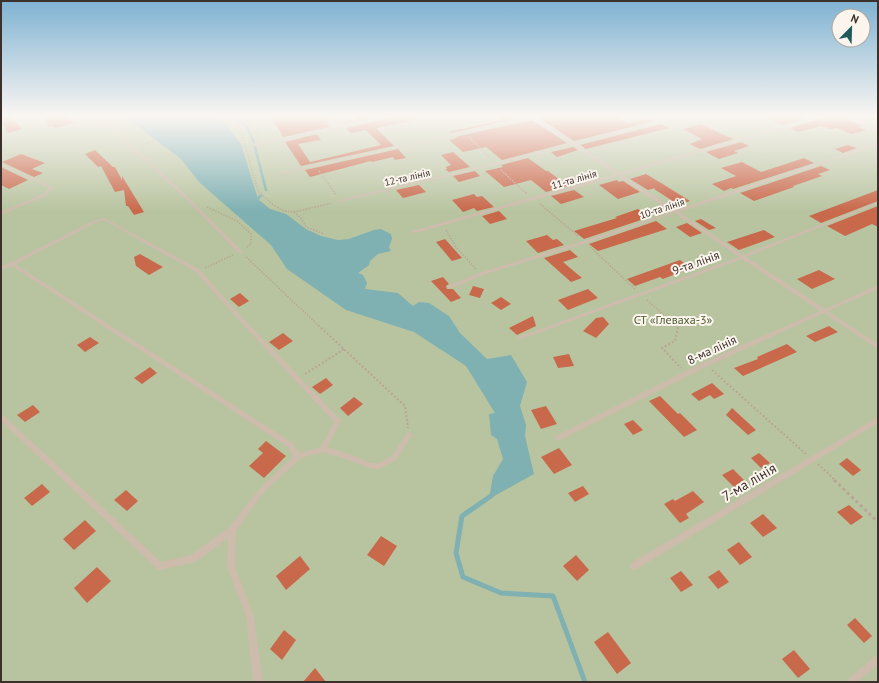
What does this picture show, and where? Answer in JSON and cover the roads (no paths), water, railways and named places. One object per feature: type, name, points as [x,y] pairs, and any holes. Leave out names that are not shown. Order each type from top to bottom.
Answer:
[{"type":"lane","points":[[132,147],[190,200],[240,252]]},
{"type":"lane","points":[[276,174],[400,147]]},
{"type":"lane","name":"12-та лінія","points":[[340,201],[562,147]]},
{"type":"lane","points":[[577,147],[878,347]]},
{"type":"lane","name":"11-та лінія","points":[[414,232],[718,147]]},
{"type":"lane","name":"10-та лінія","points":[[450,287],[481,274],[585,242],[869,147]]},
{"type":"lane","points":[[1,164],[51,188],[44,195],[1,214]]},
{"type":"lane","name":"9-та лінія","points":[[520,338],[742,256],[878,203]]},
{"type":"lane","points":[[1,269],[96,221],[106,218],[198,271],[338,421],[323,449]]},
{"type":"lane","points":[[11,263],[290,445],[293,451],[299,456]]},
{"type":"lane","name":"8-ма лінія","points":[[558,438],[706,364],[878,287]]},
{"type":"lane","points":[[1,417],[160,566],[193,559],[232,530],[262,490],[299,456],[323,449],[355,459],[371,466],[379,466],[394,458],[409,435]]},
{"type":"lane","name":"7-ма лінія","points":[[634,566],[878,420]]},
{"type":"lane","points":[[232,530],[231,566],[250,616],[258,682]]},
{"type":"lane","points":[[851,682],[878,659]]},
{"type":"water","points":[[165,147],[242,147],[258,199],[270,209],[286,214],[306,229],[321,236],[338,240],[349,239],[381,229],[391,234],[392,239],[389,247],[391,251],[378,254],[370,261],[369,265],[358,273],[363,275],[367,283],[365,289],[398,293],[413,306],[419,302],[429,303],[449,316],[460,333],[487,359],[511,355],[527,382],[520,406],[526,425],[525,436],[534,474],[489,499],[493,476],[503,459],[497,439],[491,435],[489,414],[495,413],[466,366],[414,332],[346,310],[287,269],[271,245],[200,183],[180,158]]},
{"type":"waterway","points":[[255,147],[266,190]]},
{"type":"waterway","points":[[258,199],[261,195]]},
{"type":"waterway","points":[[491,496],[462,516],[456,553],[463,577],[501,593],[553,596],[585,682]]},
{"type":"park label","name":"СТ «Глеваха-3»","points":[[673,320]]}]
